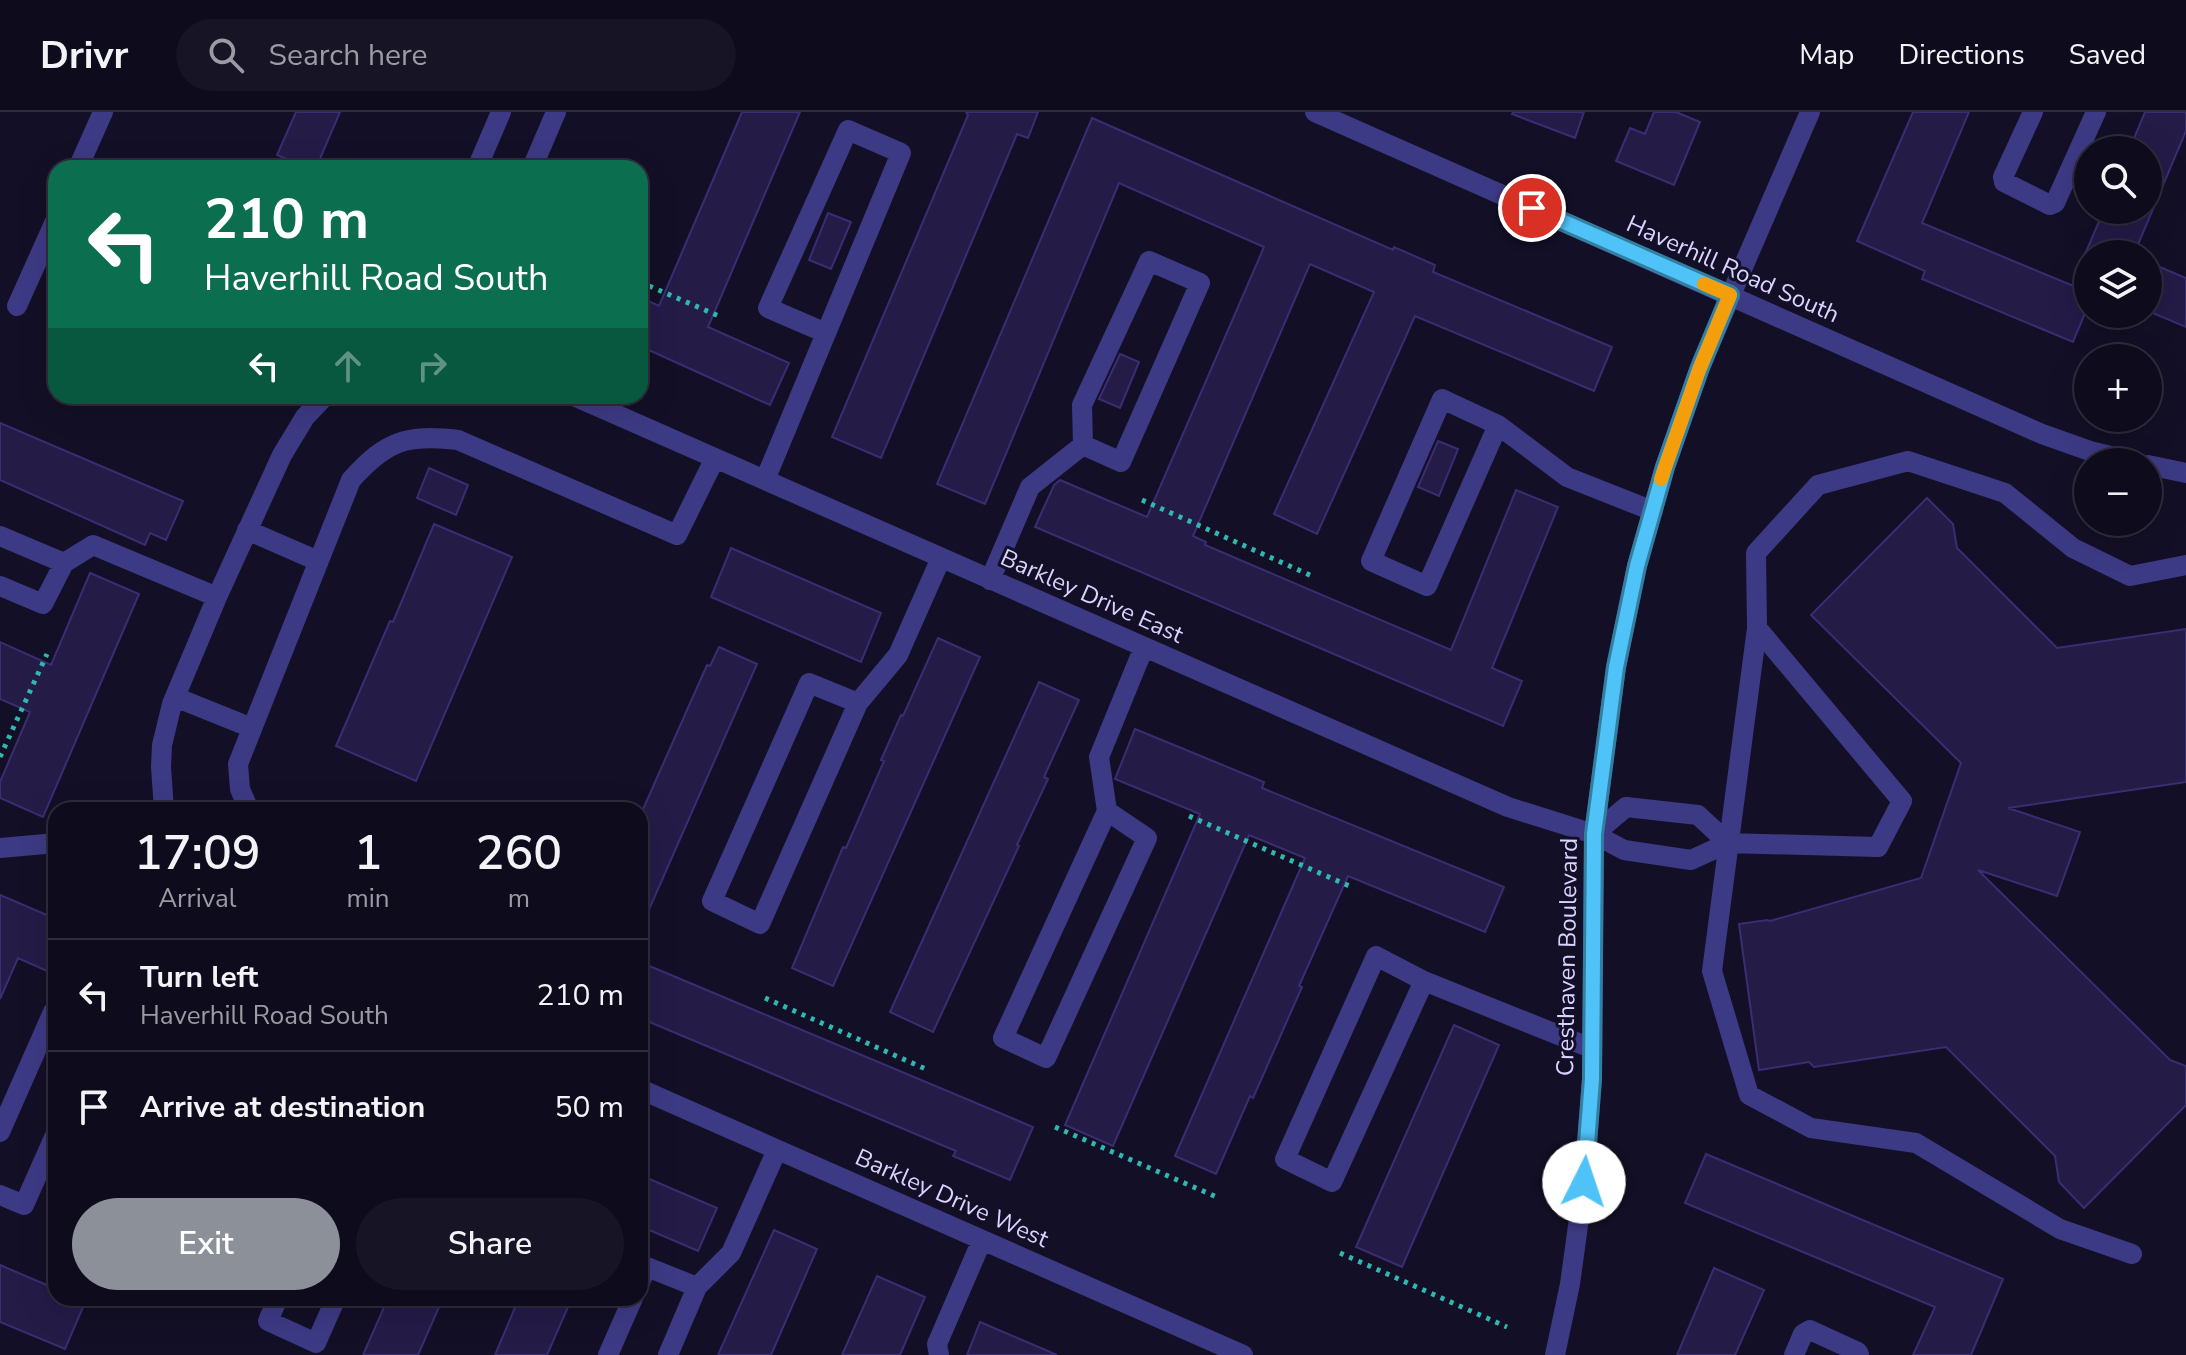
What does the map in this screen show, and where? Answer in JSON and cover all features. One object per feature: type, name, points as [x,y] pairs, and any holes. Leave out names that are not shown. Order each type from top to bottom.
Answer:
[{"type":"street","points":[[82,160],[103,112]]},
{"type":"street","points":[[480,160],[501,112]]},
{"type":"street","points":[[535,160],[556,112]]},
{"type":"street","name":"Haverhill Road South","points":[[1315,112],[2042,434],[2082,448]]},
{"type":"street","name":"Cresthaven Boulevard","points":[[1555,1355],[1570,1284],[1584,1182],[1592,1079],[1594,834],[1616,667],[1637,566],[1665,467],[1699,370],[1810,112]]},
{"type":"street","points":[[2033,112],[2003,177],[2004,182],[2050,205],[2055,203],[2096,112]]},
{"type":"street","points":[[765,480],[901,153],[848,130],[768,308],[826,333]]},
{"type":"street","points":[[17,306],[48,237]]},
{"type":"street","points":[[1149,261],[1200,283],[1121,462],[1083,445],[1082,405],[1149,261]]},
{"type":"street","points":[[1498,425],[1427,586],[1371,561],[1442,399],[1498,425],[1567,477],[1653,511]]},
{"type":"street","points":[[163,802],[162,745],[175,697],[217,597],[292,435],[317,404]]},
{"type":"street","name":"Barkley Drive East","points":[[592,404],[1508,807],[1594,834],[1624,850],[1691,860],[1728,843]]},
{"type":"street","points":[[246,802],[240,789],[238,764],[351,480],[371,457],[398,442],[427,436],[458,440],[677,535],[715,458]]},
{"type":"street","points":[[990,580],[1030,487],[1083,445]]},
{"type":"street","points":[[2132,1254],[2060,1229],[1916,1143],[1811,1128],[1749,1095],[1712,971],[1757,628],[1756,553],[1818,485],[1908,461],[2005,493],[2073,548],[2130,576],[2186,565]]},
{"type":"street","points":[[2162,468],[2186,473]]},
{"type":"street","points":[[247,530],[318,561]]},
{"type":"street","points":[[0,536],[64,563]]},
{"type":"street","points":[[0,586],[43,604],[64,563],[93,545],[217,597]]},
{"type":"street","points":[[858,703],[809,683],[712,901],[760,924],[858,703],[898,655],[941,558]]},
{"type":"street","points":[[1594,834],[1626,807],[1698,815],[1728,843],[1878,847],[1902,801],[1757,628]]},
{"type":"street","points":[[1107,811],[1147,838],[1046,1058],[1003,1038],[1107,811],[1099,757],[1144,647]]},
{"type":"street","points":[[175,697],[252,728]]},
{"type":"street","points":[[0,848],[48,844]]},
{"type":"street","points":[[1424,981],[1332,1182],[1285,1159],[1376,956],[1424,981],[1591,1048]]},
{"type":"street","points":[[0,1132],[48,1023]]},
{"type":"street","name":"Barkley Drive West","points":[[648,1093],[1243,1355]]},
{"type":"street","points":[[668,1355],[697,1287],[731,1253],[777,1150]]},
{"type":"street","points":[[0,1195],[24,1205],[48,1151]]},
{"type":"street","points":[[939,1355],[937,1344],[982,1240]]},
{"type":"street","points":[[648,1267],[697,1287]]},
{"type":"street","points":[[275,1306],[268,1321],[316,1343],[332,1306]]},
{"type":"street","points":[[608,1355],[629,1306]]},
{"type":"street","points":[[1794,1355],[1803,1334],[1810,1330],[1859,1355]]},
{"type":"path","points":[[648,285],[721,317]]},
{"type":"path","points":[[1142,500],[1312,576]]},
{"type":"path","points":[[0,757],[47,654]]},
{"type":"path","points":[[1189,816],[1354,888]]},
{"type":"path","points":[[765,998],[928,1070]]},
{"type":"path","points":[[1055,1127],[1219,1198]]},
{"type":"path","points":[[1340,1253],[1507,1327]]},
{"type":"building","points":[[296,112],[340,112],[319,160],[289,160],[277,155]]},
{"type":"building","points":[[742,112],[800,112],[708,327],[789,363],[770,405],[648,350],[648,301],[659,306]]},
{"type":"building","points":[[966,112],[1038,112],[1028,138],[1017,134],[881,458],[832,437],[968,115]]},
{"type":"building","points":[[1513,112],[1584,112],[1575,138]]},
{"type":"building","points":[[1654,112],[1676,112],[1700,122],[1674,185],[1616,161],[1630,128],[1645,134]]},
{"type":"building","points":[[1913,112],[1969,112],[1922,223],[2074,286],[2074,328],[2079,328],[2073,342],[1922,279],[1925,271],[1857,241]]},
{"type":"building","points":[[2145,112],[2186,112],[2186,131],[2162,188],[2162,136],[2135,136]]},
{"type":"building","points":[[1092,118],[1393,250],[1394,247],[1435,265],[1433,272],[1612,347],[1594,391],[1415,316],[1317,534],[1274,514],[1374,292],[1310,264],[1193,536],[1206,542],[1205,545],[1451,650],[1516,490],[1558,507],[1492,668],[1522,681],[1503,726],[1035,527],[1054,485],[1060,480],[1147,517],[1264,247],[1119,183],[985,504],[937,484]]},
{"type":"building","points":[[828,213],[851,222],[831,269],[809,260]]},
{"type":"building","points":[[2098,224],[2147,224],[2140,240],[2091,240]]},
{"type":"building","points":[[2162,268],[2186,278],[2186,327],[2162,317]]},
{"type":"building","points":[[1120,354],[1139,362],[1120,408],[1099,399]]},
{"type":"building","points":[[0,423],[183,501],[166,540],[150,533],[145,545],[0,480]]},
{"type":"building","points":[[1438,441],[1458,449],[1439,496],[1418,487]]},
{"type":"building","points":[[429,468],[468,485],[456,515],[417,498]]},
{"type":"building","points":[[1927,498],[1953,524],[1957,548],[2057,648],[2186,629],[2186,782],[2008,808],[2080,832],[2057,896],[1978,870],[2170,1060],[2186,1066],[2186,1105],[2084,1208],[2059,1182],[2055,1156],[1946,1047],[1814,1067],[1809,1062],[1759,1070],[1739,924],[1770,921],[1921,878],[1961,763],[1811,615]]},
{"type":"building","points":[[434,524],[512,557],[416,781],[336,746]]},
{"type":"building","points":[[731,548],[881,613],[861,662],[711,597]]},
{"type":"building","points":[[90,573],[139,594],[43,817],[0,798],[0,782],[30,712],[0,699],[0,642],[51,665]]},
{"type":"building","points":[[938,638],[980,657],[833,986],[792,968],[843,847],[846,848],[884,761],[881,760]]},
{"type":"building","points":[[719,647],[757,664],[648,912],[646,802],[707,665],[710,666]]},
{"type":"building","points":[[1039,682],[1079,700],[1044,777],[1048,779],[1019,846],[933,1032],[890,1012]]},
{"type":"building","points":[[1135,729],[1264,782],[1262,788],[1504,887],[1485,932],[1348,876],[1253,1098],[1250,1096],[1216,1174],[1175,1156],[1305,858],[1249,835],[1113,1146],[1065,1125],[1200,814],[1115,779]]},
{"type":"building","points":[[0,895],[48,916],[48,971],[18,958],[0,999]]},
{"type":"building","points":[[648,965],[1033,1127],[1010,1180],[953,1156],[956,1151],[648,1021]]},
{"type":"building","points":[[1454,1025],[1499,1045],[1402,1267],[1356,1247]]},
{"type":"building","points":[[1706,1154],[2003,1279],[1971,1355],[1913,1355],[1935,1307],[1685,1203]]},
{"type":"building","points":[[648,1178],[717,1208],[698,1251],[648,1229]]},
{"type":"building","points":[[774,1230],[817,1249],[771,1355],[718,1355]]},
{"type":"building","points":[[0,1265],[48,1286],[48,1306],[84,1306],[65,1349],[0,1322]]},
{"type":"building","points":[[1714,1268],[1764,1290],[1735,1355],[1677,1355]]},
{"type":"building","points":[[877,1276],[925,1297],[900,1355],[842,1355]]},
{"type":"building","points":[[384,1306],[439,1306],[418,1355],[363,1355]]},
{"type":"building","points":[[516,1306],[568,1306],[547,1355],[495,1355]]},
{"type":"building","points":[[980,1322],[1057,1355],[967,1355]]},
{"type":"slow traffic","points":[[1661,479],[1699,370],[1730,295],[1704,284]]},
{"type":"route","points":[[1532,208],[1730,295],[1699,370],[1665,467],[1637,566],[1616,667],[1594,834],[1592,1079],[1584,1182]]}]
